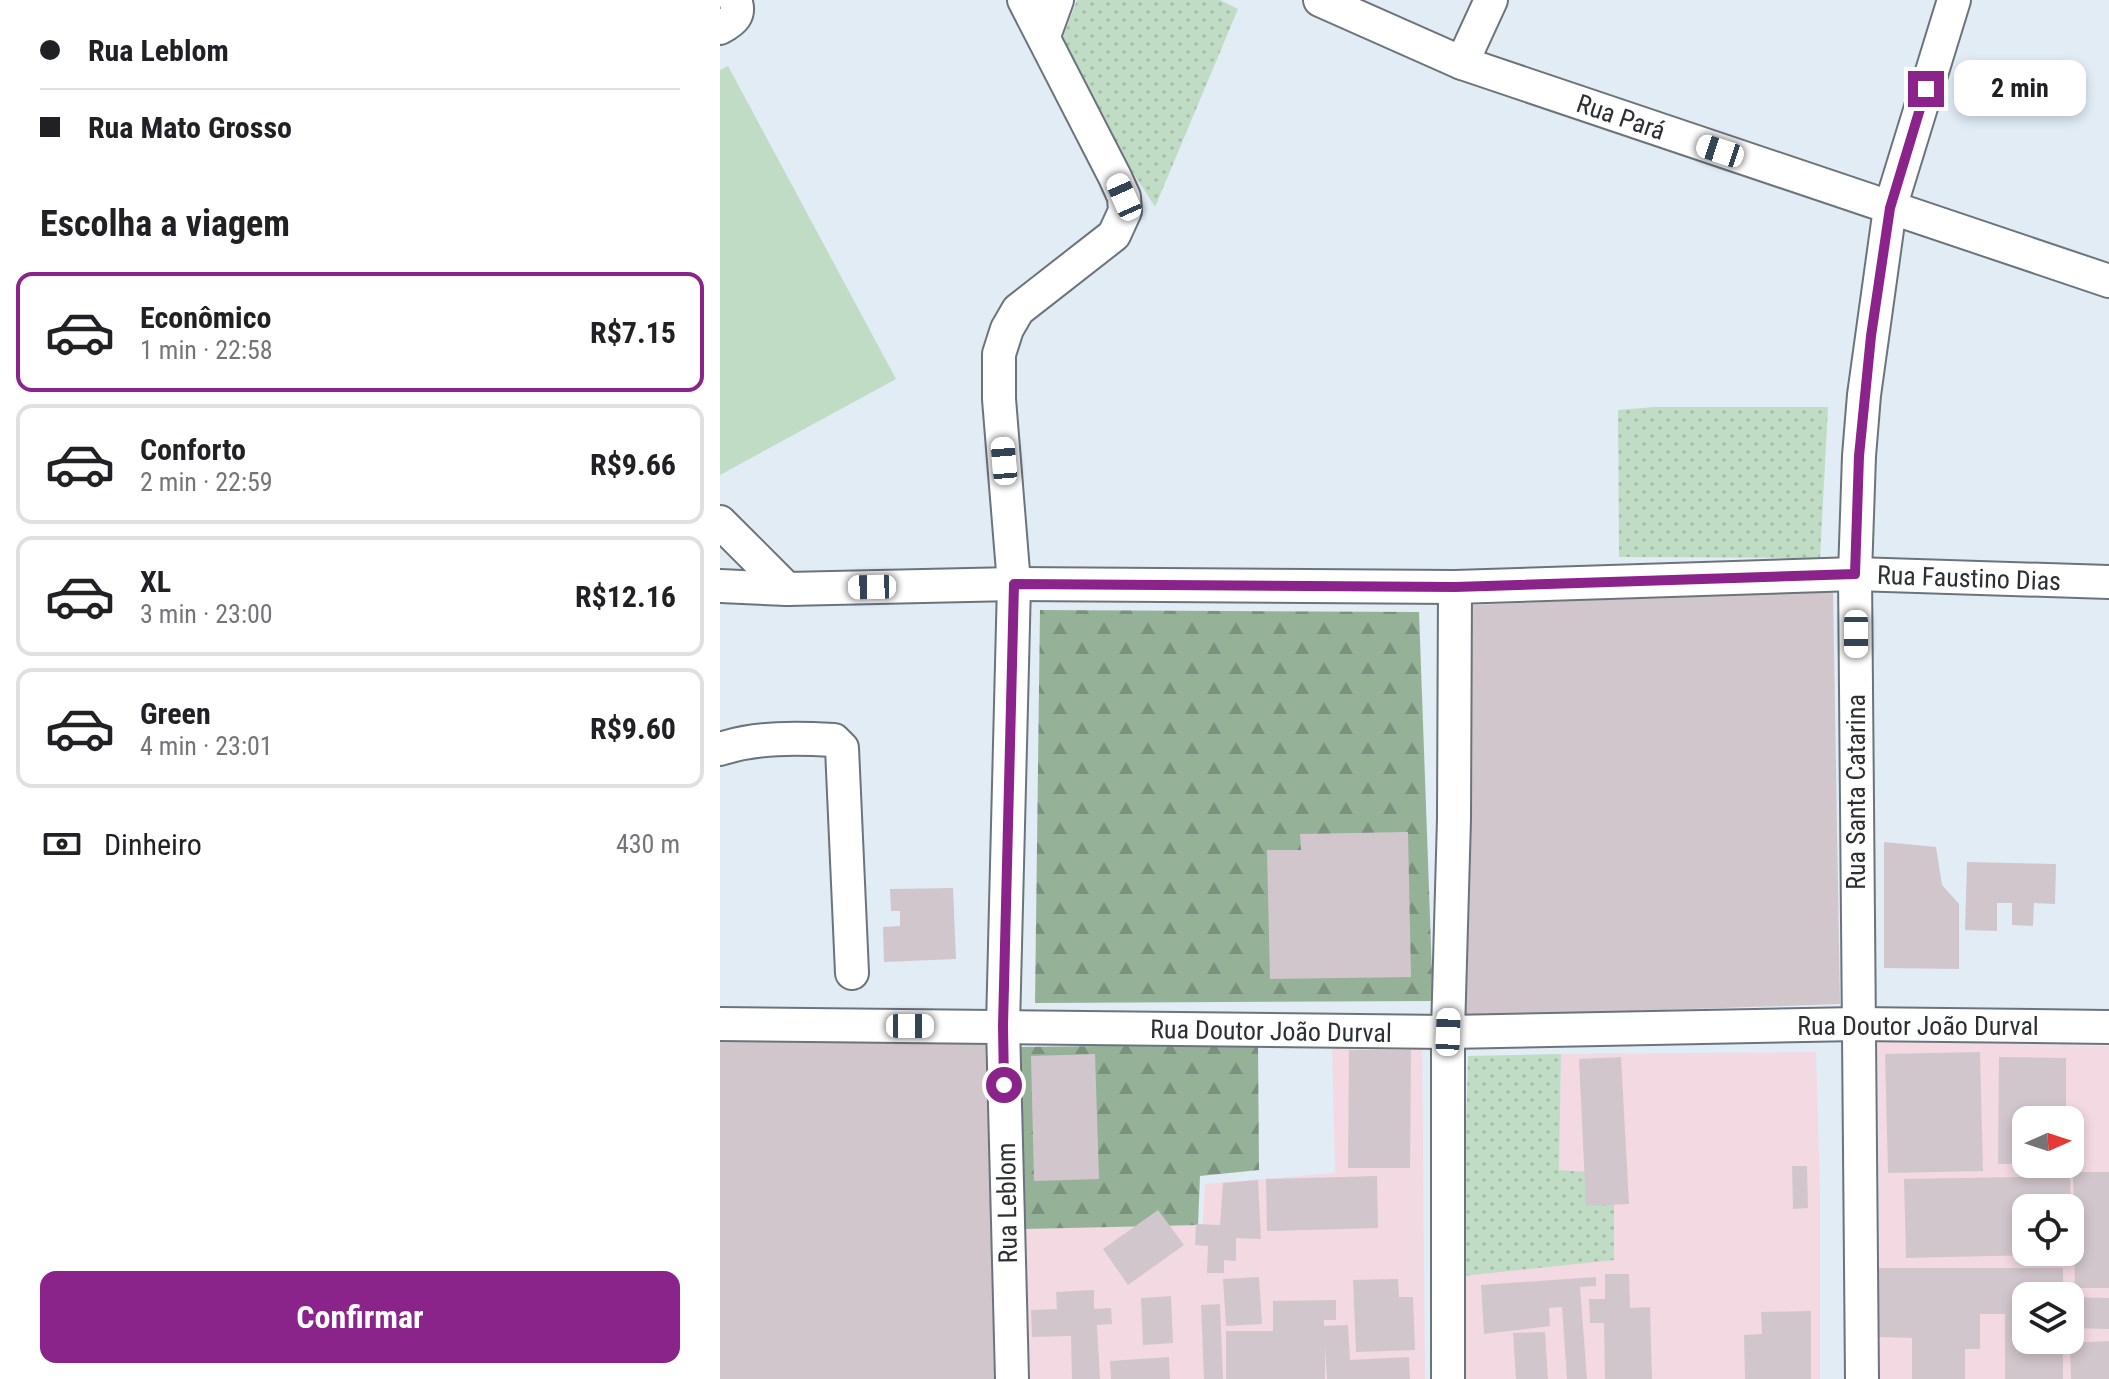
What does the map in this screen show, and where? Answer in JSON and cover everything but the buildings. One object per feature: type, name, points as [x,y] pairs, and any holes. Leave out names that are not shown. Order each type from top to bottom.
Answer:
[{"type":"street","name":"Rua Leblom","points":[[1012,1379],[1003,1026],[1014,584],[999,399],[999,354],[1007,329],[1018,310],[1114,235],[1125,211],[1120,187],[1024,0]]},
{"type":"street","points":[[1044,36],[1057,0]]},
{"type":"street","name":"Rua Pará","points":[[1320,0],[1462,63],[2109,281]]},
{"type":"street","points":[[1462,63],[1491,0]]},
{"type":"street","name":"Rua Santa Catarina","points":[[1862,1379],[1855,574],[1859,456],[1864,395],[1890,208],[1954,0]]},
{"type":"street","points":[[720,522],[787,589]]},
{"type":"street","name":"Rua Faustino Dias","points":[[720,586],[787,589],[1014,584],[1455,587],[1855,574],[2109,582]]},
{"type":"street","points":[[1448,1379],[1448,1032],[1454,819],[1455,587]]},
{"type":"street","points":[[720,749],[754,741],[808,738],[834,740],[842,748],[852,973]]},
{"type":"street","name":"Rua Doutor João Durval","points":[[720,1024],[1448,1032],[1857,1024],[2109,1027]]},
{"type":"shaded area","points":[[1332,1041],[1422,1041],[1425,1379],[1030,1379],[1025,1229],[1203,1224],[1205,1184],[1335,1173]]},
{"type":"shaded area","points":[[1878,1041],[2109,1046],[2109,1379],[1880,1379]]},
{"type":"shaded area","points":[[1816,1052],[1820,1379],[1466,1379],[1456,1276],[1559,1170],[1561,1054]]},
{"type":"green space","points":[[1077,0],[1220,0],[1238,9],[1155,207],[1057,52]]},
{"type":"green space","points":[[728,66],[896,379],[720,475],[720,70]]},
{"type":"green space","points":[[1654,407],[1828,407],[1820,558],[1619,557],[1618,410]]},
{"type":"green space","points":[[1040,610],[1419,612],[1433,1001],[1035,1003]]},
{"type":"green space","points":[[1258,1044],[1259,1170],[1200,1176],[1198,1225],[1025,1229],[1019,1047]]},
{"type":"green space","points":[[1561,1054],[1559,1170],[1614,1174],[1614,1260],[1462,1276],[1468,1056]]},
{"type":"route","points":[[1004,1085],[1014,584],[1455,587],[1855,574],[1859,456],[1871,336],[1890,208],[1926,89]]}]
